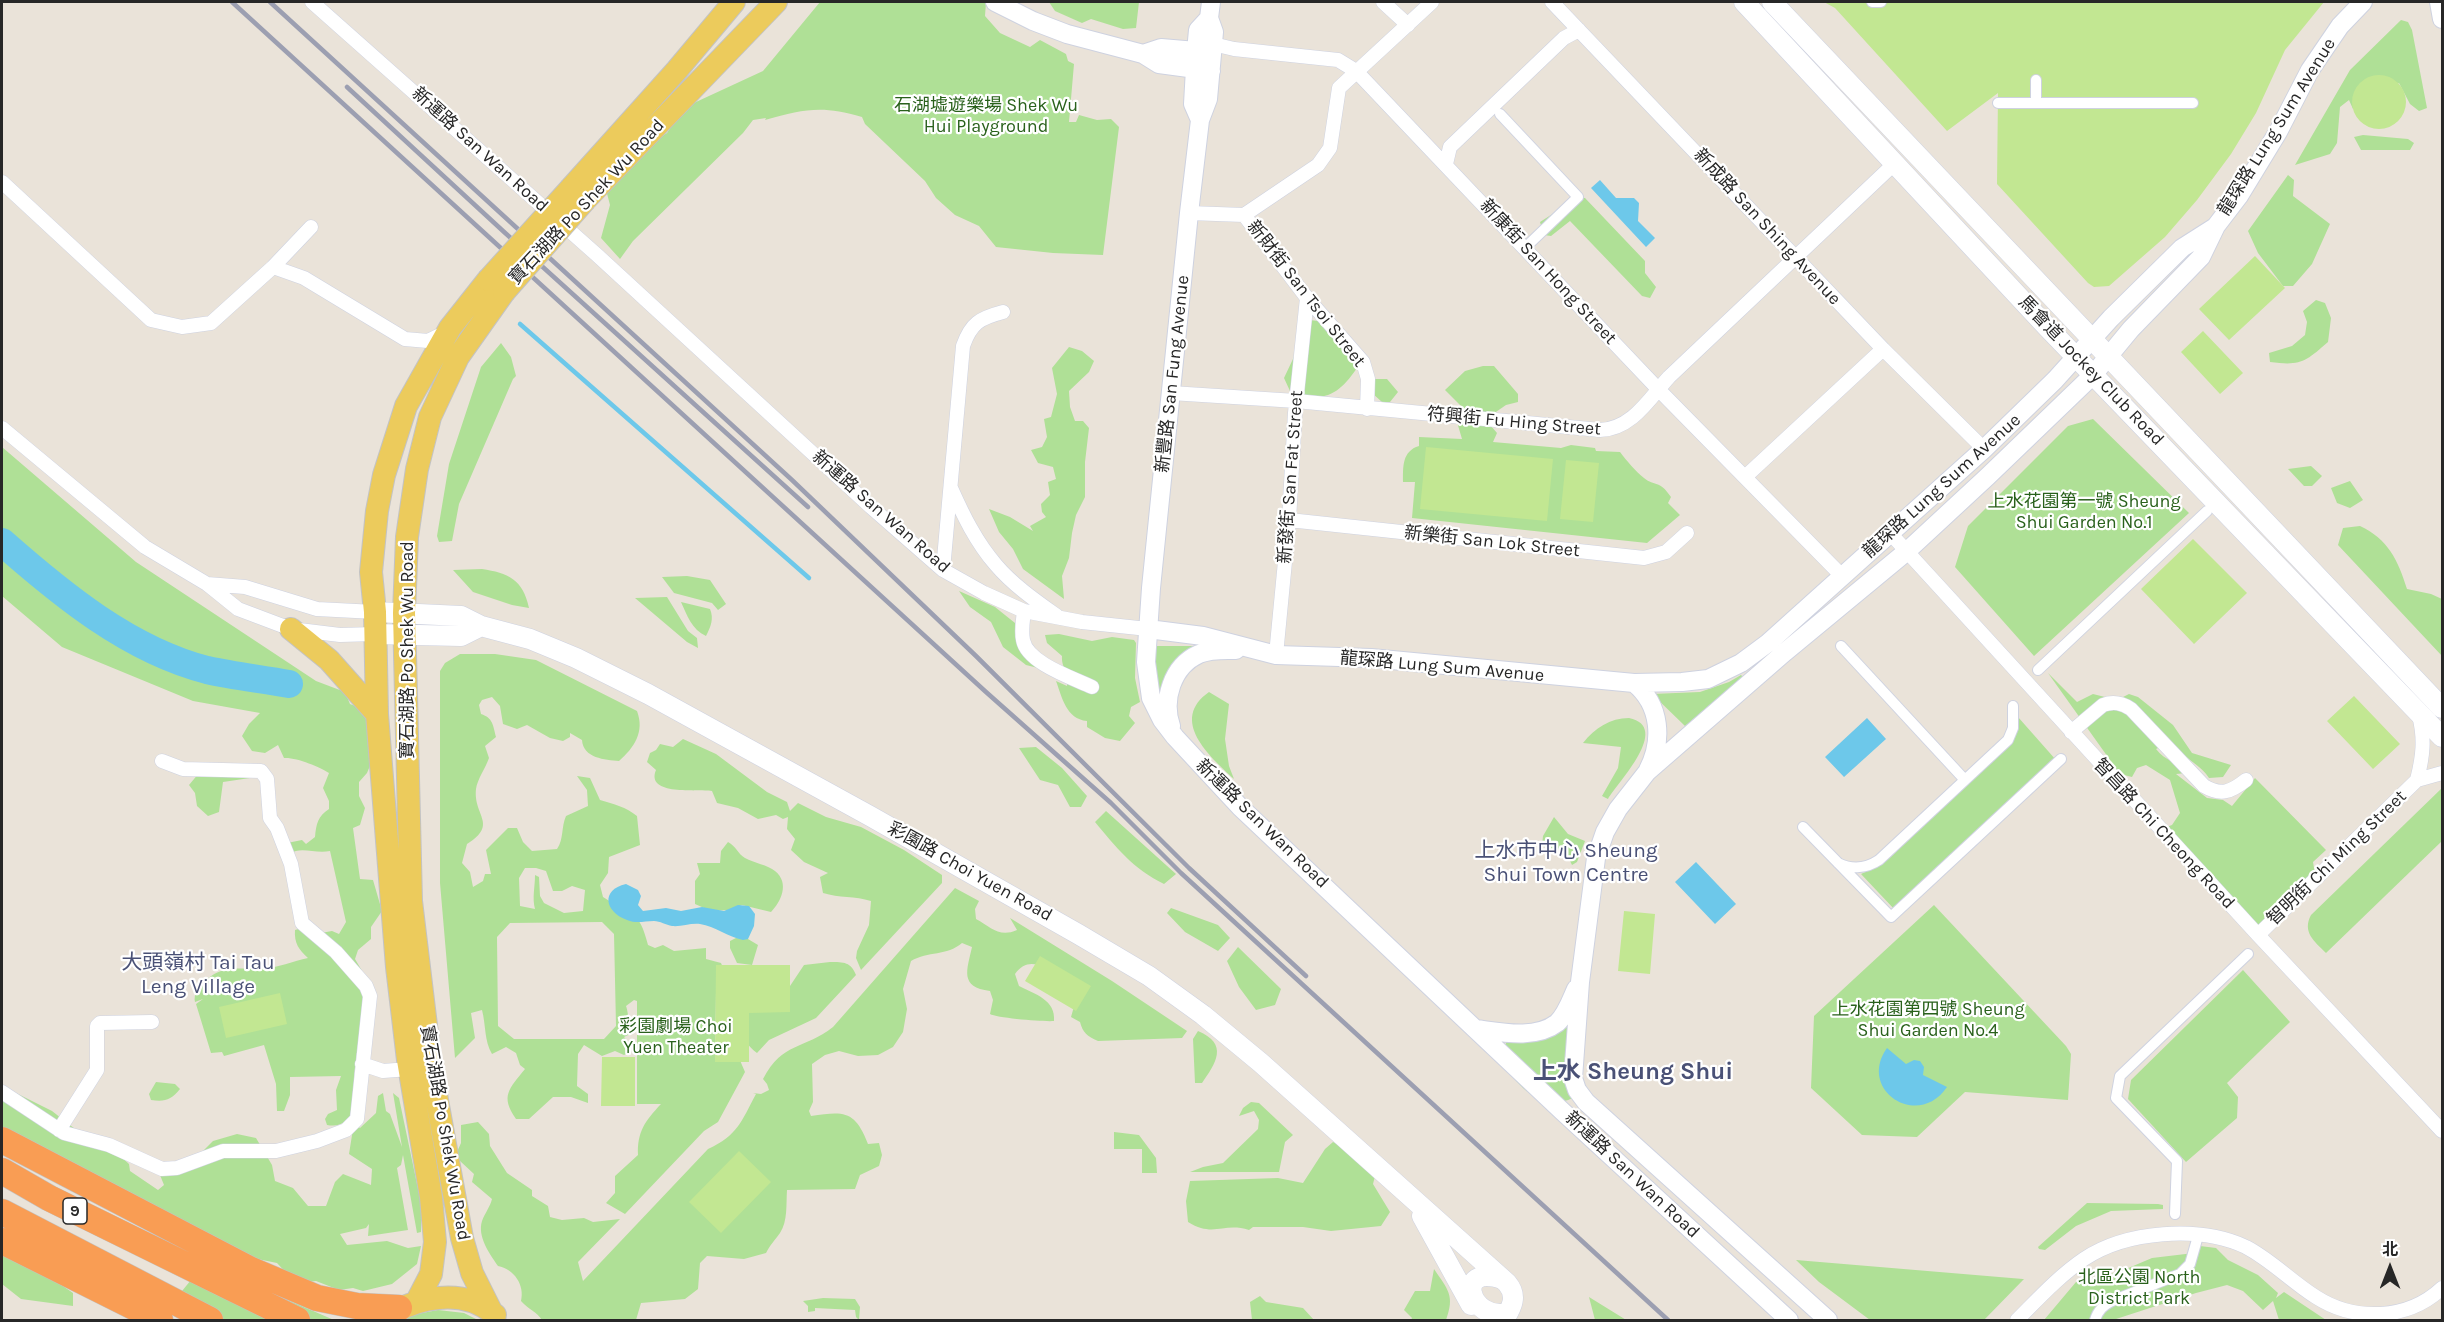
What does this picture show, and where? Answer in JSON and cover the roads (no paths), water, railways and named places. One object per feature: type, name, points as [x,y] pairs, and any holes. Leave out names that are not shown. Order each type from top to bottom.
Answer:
[{"type":"highway","points":[[2,1140],[251,1270],[317,1298],[357,1306],[399,1310]]},
{"type":"highway","name":"9","points":[[2,1171],[49,1198],[297,1320]]},
{"type":"highway","name":"9","points":[[2,1212],[210,1320]]},
{"type":"highway","points":[[2,1241],[160,1320]]},
{"type":"main road","name":"寶石湖路 Po Shek Wu Road","points":[[399,1310],[431,1274],[435,1242],[431,1197],[410,1069],[397,968],[377,714],[375,612],[371,572],[376,511],[384,475],[406,406],[450,328],[496,286],[578,194],[676,70],[734,2]]},
{"type":"main road","name":"寶石湖路 Po Shek Wu Road","points":[[578,194],[776,2]]},
{"type":"main road","name":"馬會道 Jockey Club Road","points":[[1744,2],[2093,375],[2442,736]]},
{"type":"main road","name":"馬會道 Jockey Club Road","points":[[1772,2],[2442,708]]},
{"type":"main road","name":"寶石湖路 Po Shek Wu Road","points":[[496,286],[458,357],[430,417],[417,469],[407,537],[405,623],[411,901],[428,1043],[439,1118],[462,1238],[472,1273],[496,1316]]},
{"type":"main road","name":"彩園路 Choi Yuen Road","points":[[375,612],[405,623]]},
{"type":"main road","name":"彩園路 Choi Yuen Road","points":[[375,634],[405,623],[462,616],[481,626],[530,639],[576,658],[648,694],[1043,913],[1149,976],[1203,1015],[1254,1057],[1502,1279]]},
{"type":"main road","points":[[291,629],[329,660],[377,714]]},
{"type":"main road","name":"彩園路 Choi Yuen Road","points":[[1410,1197],[1438,1242],[1473,1312]]},
{"type":"main road","points":[[1491,1277],[1502,1279],[1510,1287],[1514,1298],[1506,1317],[1493,1320],[1482,1318],[1473,1312],[1471,1294],[1476,1284],[1491,1277]]},
{"type":"main road","points":[[399,1310],[458,1299],[496,1316]]},
{"type":"street","name":"新運路 San Wan Road","points":[[312,2],[597,255],[871,507],[943,570],[984,593],[1024,611],[1060,619],[1148,629],[1146,662],[1151,698],[1162,720],[1240,807],[1562,1111],[1789,1320]]},
{"type":"street","points":[[995,2],[1033,21],[1067,34],[1143,54],[1159,64],[1206,57]]},
{"type":"street","points":[[1383,2],[1408,25]]},
{"type":"street","points":[[1189,213],[1244,215],[1325,157],[1332,141],[1339,88],[1432,2]]},
{"type":"street","name":"新成路 San Shing Avenue","points":[[1552,2],[1883,349],[1984,449]]},
{"type":"street","points":[[1872,2],[1881,2]]},
{"type":"street","name":"龍琛路 Lung Sum Avenue","points":[[1647,772],[1785,652],[1906,552],[2093,375],[2131,329],[2201,257],[2216,226],[2239,196],[2278,132],[2310,70],[2340,26],[2363,2]]},
{"type":"street","points":[[2439,2],[2442,19]]},
{"type":"street","name":"新豐路 San Fung Avenue","points":[[1148,629],[1200,120],[1193,104],[1206,57],[1198,30],[1210,10]]},
{"type":"street","points":[[1446,164],[1450,147],[1564,38],[1579,30]]},
{"type":"street","name":"新康街 San Hong Street","points":[[1206,57],[1234,49],[1338,60],[1356,70],[1658,389],[1843,577]]},
{"type":"street","points":[[2036,80],[2036,103]]},
{"type":"street","points":[[1998,103],[2193,103]]},
{"type":"street","points":[[1500,114],[1578,197],[1530,243]]},
{"type":"street","name":"符興街 Fu Hing Street","points":[[1171,393],[1296,401],[1606,430],[1621,426],[1648,403],[1658,389],[1782,272],[1795,256],[1894,164]]},
{"type":"street","points":[[2,182],[152,320],[182,327],[211,323],[273,267],[311,228]]},
{"type":"street","name":"新財街 San Tsoi Street","points":[[1244,215],[1307,298],[1363,362],[1368,379],[1367,409]]},
{"type":"street","name":"龍琛路 Lung Sum Avenue","points":[[1148,629],[1203,636],[1251,650],[1300,658],[1371,658],[1635,683],[1696,681],[1730,670],[1761,648],[1843,577],[1984,449],[2055,380],[2092,338],[2182,248],[2216,226]]},
{"type":"street","points":[[273,267],[304,278],[405,339],[428,341],[450,328]]},
{"type":"street","name":"新發街 San Fat Street","points":[[1276,655],[1289,520],[1296,401],[1307,298]]},
{"type":"street","points":[[943,570],[963,346],[969,330],[984,317],[1003,312]]},
{"type":"street","points":[[1744,477],[1883,349]]},
{"type":"street","name":"彩園路 Choi Yuen Road","points":[[2,428],[145,547],[207,585],[238,609],[291,629],[340,635],[375,634]]},
{"type":"street","points":[[950,486],[969,527],[995,564],[1030,597],[1060,619]]},
{"type":"street","points":[[2038,669],[2207,511]]},
{"type":"street","name":"新樂街 San Lok Street","points":[[1289,520],[1644,558],[1666,552],[1687,533]]},
{"type":"street","name":"智昌路 Chi Cheong Road","points":[[1890,533],[2258,935],[2442,1131]]},
{"type":"street","name":"彩園路 Choi Yuen Road","points":[[207,585],[245,587],[317,609],[375,612]]},
{"type":"street","points":[[1024,611],[1023,642],[1031,654],[1041,663],[1092,687]]},
{"type":"street","points":[[1841,646],[1965,780]]},
{"type":"street","name":"龍琛路 Lung Sum Avenue","points":[[1175,736],[1169,718],[1168,705],[1172,684],[1181,668],[1193,658],[1209,651],[1251,650]]},
{"type":"street","points":[[1635,683],[1652,703],[1656,718],[1656,748],[1647,772]]},
{"type":"street","points":[[2071,732],[2103,705],[2123,704],[2131,709],[2204,786],[2224,793],[2246,780]]},
{"type":"street","points":[[1836,862],[1854,867],[1872,865],[1879,860],[2008,740],[2013,728],[2013,706]]},
{"type":"street","name":"智明街 Chi Ming Street","points":[[2416,780],[2422,759],[2424,735],[2418,710]]},
{"type":"street","points":[[1803,827],[1891,917],[2061,759]]},
{"type":"street","points":[[2,1092],[59,1130],[72,1136],[109,1145],[162,1169],[177,1168],[223,1151],[276,1151],[317,1141],[346,1130],[357,1119],[362,1064],[371,1007],[370,996],[366,986],[336,952],[302,923],[291,864],[277,828],[270,818],[267,779],[264,772],[183,769],[162,761]]},
{"type":"street","name":"新運路 San Wan Road","points":[[1647,772],[1618,809],[1605,832],[1596,858],[1580,982],[1573,1078],[1577,1090],[1597,1112],[1828,1320]]},
{"type":"street","name":"智明街 Chi Ming Street","points":[[2258,935],[2416,780],[2442,773]]},
{"type":"street","points":[[2175,1214],[2177,1161],[2116,1098],[2120,1076],[2248,954]]},
{"type":"street","points":[[1476,1029],[1524,1032],[1549,1027],[1563,1015],[1580,982]]},
{"type":"street","points":[[59,1130],[97,1070],[97,1026],[100,1023],[152,1022]]},
{"type":"street","points":[[362,1064],[383,1071],[410,1069]]},
{"type":"street","points":[[2017,1320],[2057,1280],[2085,1258],[2115,1244],[2143,1236],[2164,1234],[2219,1239],[2247,1248],[2318,1298],[2343,1310],[2367,1315],[2398,1312],[2414,1306],[2442,1288]]},
{"type":"street","points":[[2095,1320],[2103,1306],[2112,1301],[2180,1274],[2187,1269],[2198,1236]]},
{"type":"water","points":[[1600,180],[1616,198],[1634,198],[1639,203],[1638,221],[1655,238],[1646,247],[1591,188]]},
{"type":"water","points":[[1867,718],[1886,739],[1844,777],[1825,757]]},
{"type":"water","points":[[1696,862],[1736,904],[1715,924],[1675,882]]},
{"type":"water","points":[[626,884],[638,890],[641,896],[638,905],[643,911],[666,908],[681,911],[702,907],[724,911],[738,905],[749,906],[755,914],[754,926],[748,939],[743,940],[700,924],[675,926],[656,921],[631,921],[614,912],[608,901],[612,891]]},
{"type":"water","points":[[1887,1048],[1906,1064],[1914,1060],[1920,1061],[1924,1067],[1923,1075],[1947,1087],[1935,1099],[1921,1105],[1907,1105],[1895,1099],[1885,1090],[1880,1078],[1880,1063]]},
{"type":"waterway","points":[[520,324],[809,578]]},
{"type":"waterway","points":[[2,542],[72,600],[97,618],[150,649],[207,670],[289,684]]},
{"type":"railway","points":[[232,2],[986,692],[1111,803],[1181,873],[1668,1320]]},
{"type":"railway","points":[[270,2],[792,480],[976,656],[1189,868],[1306,976]]},
{"type":"railway","points":[[347,87],[808,507]]},
{"type":"district","name":"上水市中心 Sheung Shui Town Centre","points":[[1566,863]]},
{"type":"district","name":"大頭嶺村 Tai Tau Leng Village","points":[[198,975]]},
{"type":"district","name":"上水 Sheung Shui","points":[[1633,1072]]},
{"type":"park label","name":"石湖墟遊樂場 Shek Wu Hui Playground","points":[[986,116]]},
{"type":"park label","name":"上水花園第一號 Sheung Shui Garden No.1","points":[[2084,512]]},
{"type":"park label","name":"上水花園第四號 Sheung Shui Garden No.4","points":[[1928,1020]]},
{"type":"park label","name":"彩園劇場 Choi Yuen Theater","points":[[676,1037]]},
{"type":"park label","name":"北區公園 North District Park","points":[[2139,1288]]}]
